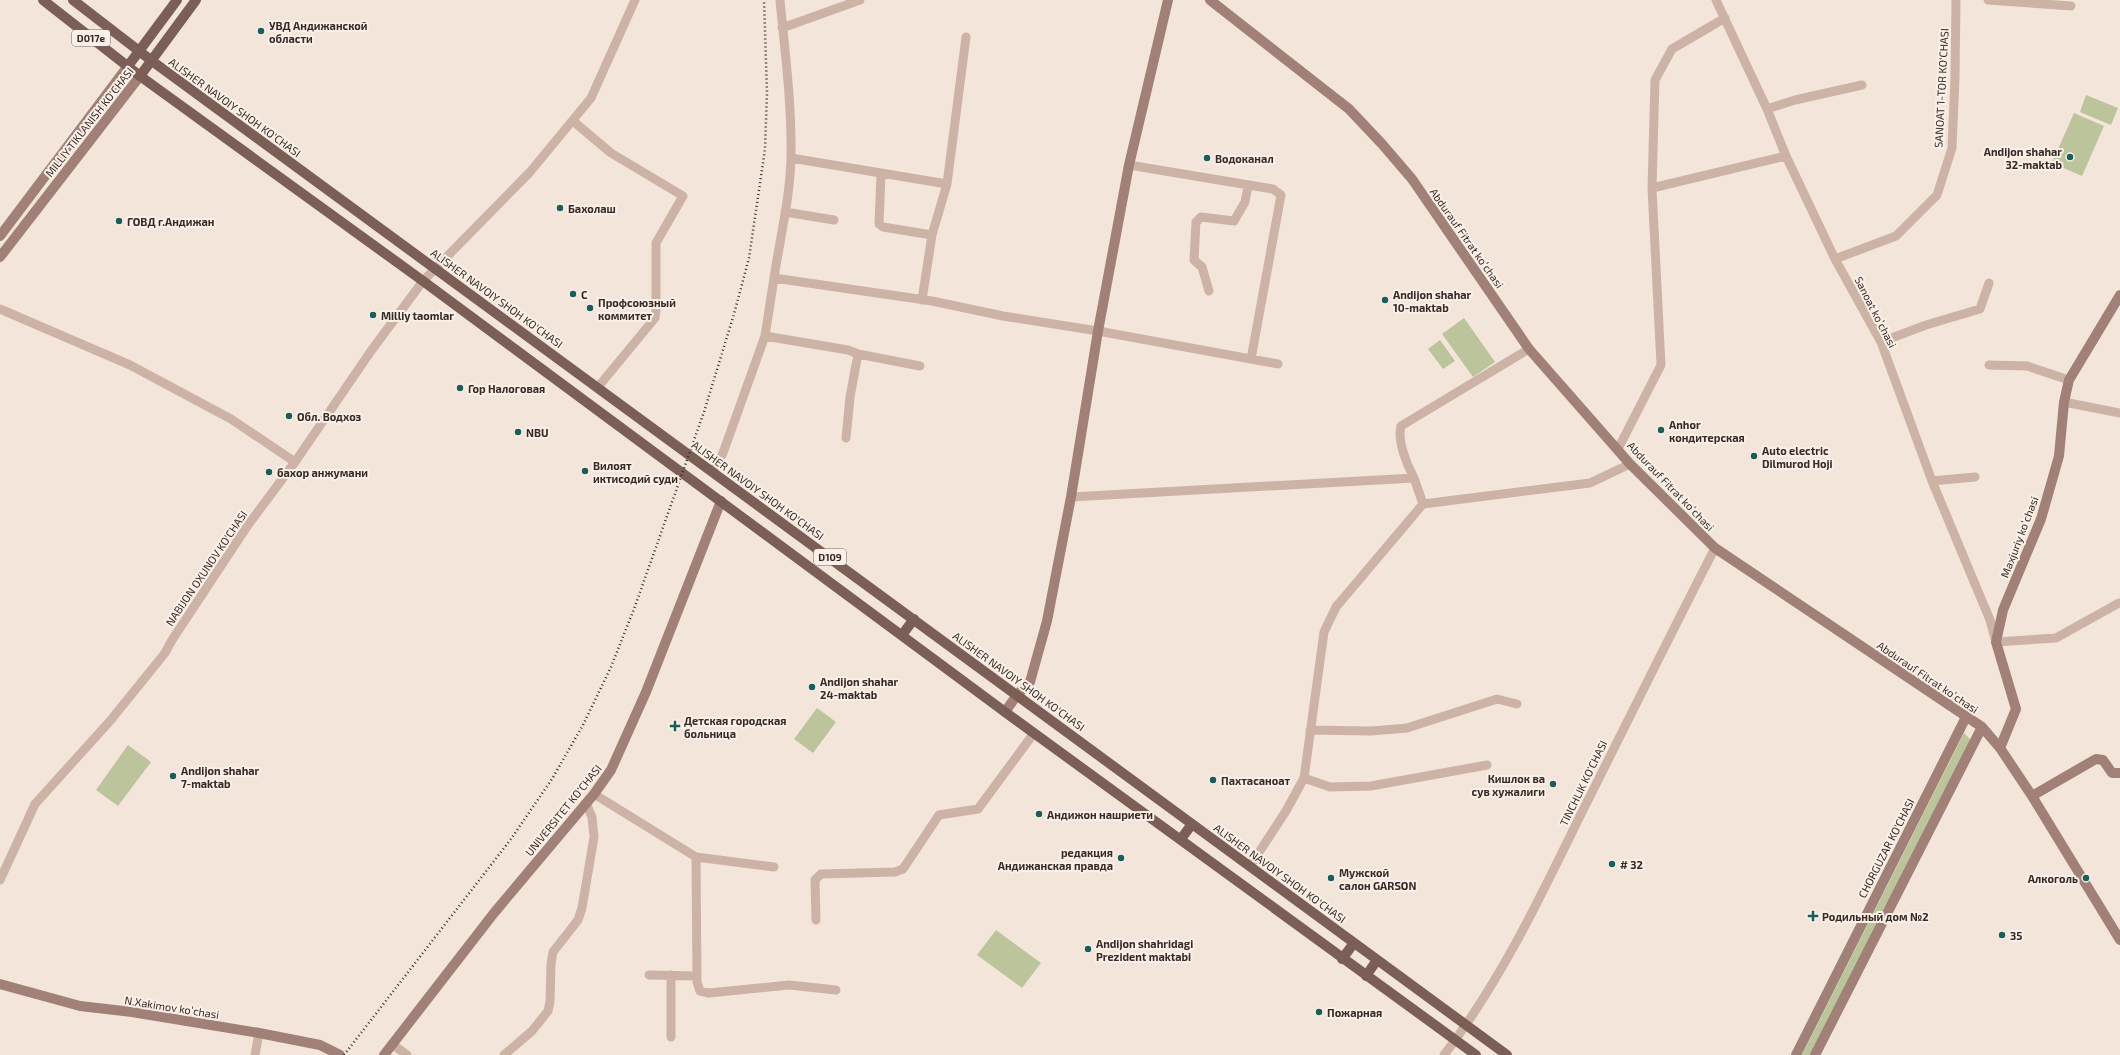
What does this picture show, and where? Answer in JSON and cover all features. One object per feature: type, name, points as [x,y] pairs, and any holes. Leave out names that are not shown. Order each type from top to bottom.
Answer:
[{"type":"main road","name":"D017e","points":[[43,0],[140,76]]},
{"type":"main road","name":"ALISHER NAVOIY SHOH KO'CHASI","points":[[73,0],[152,60],[1507,1055]]},
{"type":"main road","name":"MILLIY TIKLANISH KO'CHASI","points":[[0,236],[177,0]]},
{"type":"main road","name":"MILLIY TIKLANISH KO'CHASI","points":[[0,257],[140,76],[196,0]]},
{"type":"main road","points":[[1005,712],[1017,694],[1030,682],[1048,621],[1071,497],[1098,331],[1129,165],[1168,0]]},
{"type":"main road","name":"Abdurauf Fitrat koʻchasi","points":[[1210,0],[1349,109],[1377,138],[1412,180],[1529,349],[1630,464],[1715,548],[1982,727],[2000,748],[2032,796],[2117,930],[2120,940]]},
{"type":"main road","name":"D109","points":[[140,76],[423,281],[1005,712],[1181,839],[1342,959],[1476,1055]]},
{"type":"main road","points":[[73,140],[84,148]]},
{"type":"main road","points":[[48,173],[58,181]]},
{"type":"main road","points":[[7,226],[17,234]]},
{"type":"main road","name":"Maxjuriy koʻchasi","points":[[2000,748],[2016,709],[1996,642],[2003,610],[2041,519],[2057,463],[2064,402],[2069,380],[2120,295]]},
{"type":"main road","name":"UNIVERSITET KО‘CHASI","points":[[384,1055],[494,913],[594,794],[611,770],[646,692],[721,501]]},
{"type":"main road","points":[[902,636],[914,619]]},
{"type":"main road","name":"CHORGUZAR KO'CHASI","points":[[1796,1055],[1966,717]]},
{"type":"main road","points":[[1815,1055],[1982,727]]},
{"type":"main road","points":[[2032,796],[2096,759],[2103,760],[2112,773],[2120,773]]},
{"type":"main road","points":[[1181,839],[1192,824]]},
{"type":"main road","points":[[1342,959],[1354,943]]},
{"type":"main road","points":[[1366,976],[1377,960]]},
{"type":"main road","name":"N.Xakimov koʻchasi","points":[[0,984],[80,1006],[132,1012],[259,1033],[320,1045],[340,1055]]},
{"type":"street","name":"NABIJON OXUNOV KO'CHASI","points":[[0,880],[35,804],[110,721],[165,653],[176,633],[248,524],[295,462],[371,351],[423,281],[530,172],[591,98],[635,0]]},
{"type":"street","points":[[713,471],[723,452],[765,336],[785,212],[791,158],[789,89],[780,0]]},
{"type":"street","points":[[782,28],[860,0]]},
{"type":"street","name":"Sanoat koʻchasi","points":[[1716,0],[1726,18],[1767,109],[1786,156],[1835,259],[1880,342],[1932,481],[1990,620],[1996,642]]},
{"type":"street","name":"SANOAT 1-TOR KO‘CHASI","points":[[1835,259],[1896,236],[1937,195],[1952,148],[1956,0]]},
{"type":"street","points":[[1988,0],[2071,6]]},
{"type":"street","points":[[1618,449],[1661,365],[1652,188],[1655,80],[1672,49],[1726,18]]},
{"type":"street","points":[[922,300],[932,235],[947,184],[966,37]]},
{"type":"street","points":[[1767,109],[1795,100],[1862,85]]},
{"type":"street","points":[[573,121],[611,153],[683,196],[656,243],[655,318],[598,387]]},
{"type":"street","points":[[1652,188],[1786,156]]},
{"type":"street","points":[[791,158],[947,184]]},
{"type":"street","points":[[1129,165],[1273,189],[1281,195],[1251,359]]},
{"type":"street","points":[[881,174],[879,224],[883,227],[932,235]]},
{"type":"street","points":[[1209,291],[1202,267],[1194,260],[1196,222],[1201,218],[1234,221],[1245,202],[1248,186]]},
{"type":"street","points":[[785,212],[834,220]]},
{"type":"street","points":[[774,278],[922,300],[1004,316],[1098,331],[1278,364]]},
{"type":"street","points":[[1880,342],[1926,325],[1980,309],[1984,302],[1988,283]]},
{"type":"street","points":[[0,309],[130,365],[230,419],[295,462]]},
{"type":"street","points":[[765,336],[848,350],[858,354],[920,366]]},
{"type":"street","points":[[1423,504],[1414,478],[1409,470],[1399,433],[1401,426],[1529,349]]},
{"type":"street","points":[[846,438],[850,397],[858,354]]},
{"type":"street","points":[[1989,365],[2027,366],[2069,380]]},
{"type":"street","points":[[2064,402],[2120,413]]},
{"type":"street","points":[[1250,866],[1286,811],[1304,778],[1324,632],[1336,607],[1423,504],[1590,483],[1630,464]]},
{"type":"street","points":[[1932,481],[1975,477]]},
{"type":"street","points":[[1071,497],[1414,478]]},
{"type":"street","name":"TINCHLIK KО‘CHASI","points":[[1456,1040],[1525,929],[1669,636],[1715,548]]},
{"type":"street","points":[[1996,642],[2056,638],[2119,603]]},
{"type":"street","points":[[1310,730],[1371,731],[1407,728],[1497,699],[1517,704]]},
{"type":"street","points":[[816,920],[815,880],[817,876],[821,874],[895,872],[902,869],[939,815],[978,809],[1034,733]]},
{"type":"street","points":[[1304,778],[1330,787],[1371,786],[1487,765]]},
{"type":"street","points":[[594,794],[696,857],[774,867]]},
{"type":"street","points":[[504,1055],[532,1031],[548,1011],[550,1002],[551,964],[553,952],[578,920],[582,908],[594,837],[592,817],[586,803]]},
{"type":"street","points":[[696,857],[697,976],[700,992],[709,993],[789,986],[836,990]]},
{"type":"street","points":[[649,975],[697,976]]},
{"type":"street","points":[[671,975],[671,1037]]},
{"type":"street","points":[[255,1055],[259,1033]]},
{"type":"street","points":[[1444,1055],[1456,1040]]},
{"type":"street","points":[[1453,1055],[1456,1040]]},
{"type":"street","points":[[392,1044],[407,1055]]},
{"type":"green space","points":[[2086,95],[2118,108],[2111,125],[2080,112]]},
{"type":"green space","points":[[2074,113],[2104,126],[2082,176],[2052,163]]},
{"type":"green space","points":[[1464,318],[1495,362],[1473,377],[1442,334]]},
{"type":"green space","points":[[1440,340],[1455,361],[1443,369],[1428,349]]},
{"type":"green space","points":[[817,708],[836,722],[813,753],[794,739]]},
{"type":"green space","points":[[1964,733],[1971,740],[1811,1055],[1802,1055]]},
{"type":"green space","points":[[128,745],[151,762],[118,806],[96,790]]},
{"type":"green space","points":[[996,930],[1041,963],[1022,988],[977,955]]},
{"type":"railway","points":[[344,1055],[511,839],[552,779],[583,725],[611,667],[634,609],[704,412],[734,314],[749,258],[765,149],[767,93],[764,0]]},
{"type":"place","name":"УВД Андижанской области","points":[[261,31]]},
{"type":"place","name":"Andijon shahar 32-maktab","points":[[2070,157]]},
{"type":"place","name":"Водоканал","points":[[1207,158]]},
{"type":"place","name":"Бахолаш","points":[[560,208]]},
{"type":"place","name":"ГОВД г.Андижан","points":[[119,221]]},
{"type":"place","name":"С","points":[[573,294]]},
{"type":"place","name":"Andijon shahar 10-maktab","points":[[1385,300]]},
{"type":"place","name":"Профсоюзный коммитет","points":[[590,308]]},
{"type":"place","name":"Milliy taomlar","points":[[373,315]]},
{"type":"place","name":"Гор Налоговая","points":[[460,388]]},
{"type":"place","name":"Обл. Водхоз","points":[[289,416]]},
{"type":"place","name":"Anhor кондитерская","points":[[1661,430]]},
{"type":"place","name":"NBU","points":[[518,432]]},
{"type":"place","name":"Auto electric Dilmurod Hoji","points":[[1754,456]]},
{"type":"place","name":"Вилоят иктисодий суди","points":[[585,471]]},
{"type":"place","name":"бахор анжумани","points":[[269,472]]},
{"type":"place","name":"Andijon shahar 24-maktab","points":[[812,687]]},
{"type":"place","name":"Детская городская больница","points":[[675,726]]},
{"type":"place","name":"Andijon shahar 7-maktab","points":[[173,776]]},
{"type":"place","name":"Пахтасаноат","points":[[1213,780]]},
{"type":"place","name":"Кишлок ва сув хужалиги","points":[[1553,784]]},
{"type":"place","name":"Андижон нашриети","points":[[1039,814]]},
{"type":"place","name":"редакция Андижанская правда","points":[[1121,858]]},
{"type":"place","name":"# 32","points":[[1612,864]]},
{"type":"place","name":"Мужской салон GARSON","points":[[1331,878]]},
{"type":"place","name":"Алкоголь","points":[[2086,878]]},
{"type":"place","name":"Родильный дом №2","points":[[1813,916]]},
{"type":"place","name":"35","points":[[2002,935]]},
{"type":"place","name":"Andijon shahridagi Prezident maktabi","points":[[1088,949]]},
{"type":"place","name":"Пожарная","points":[[1319,1012]]}]
